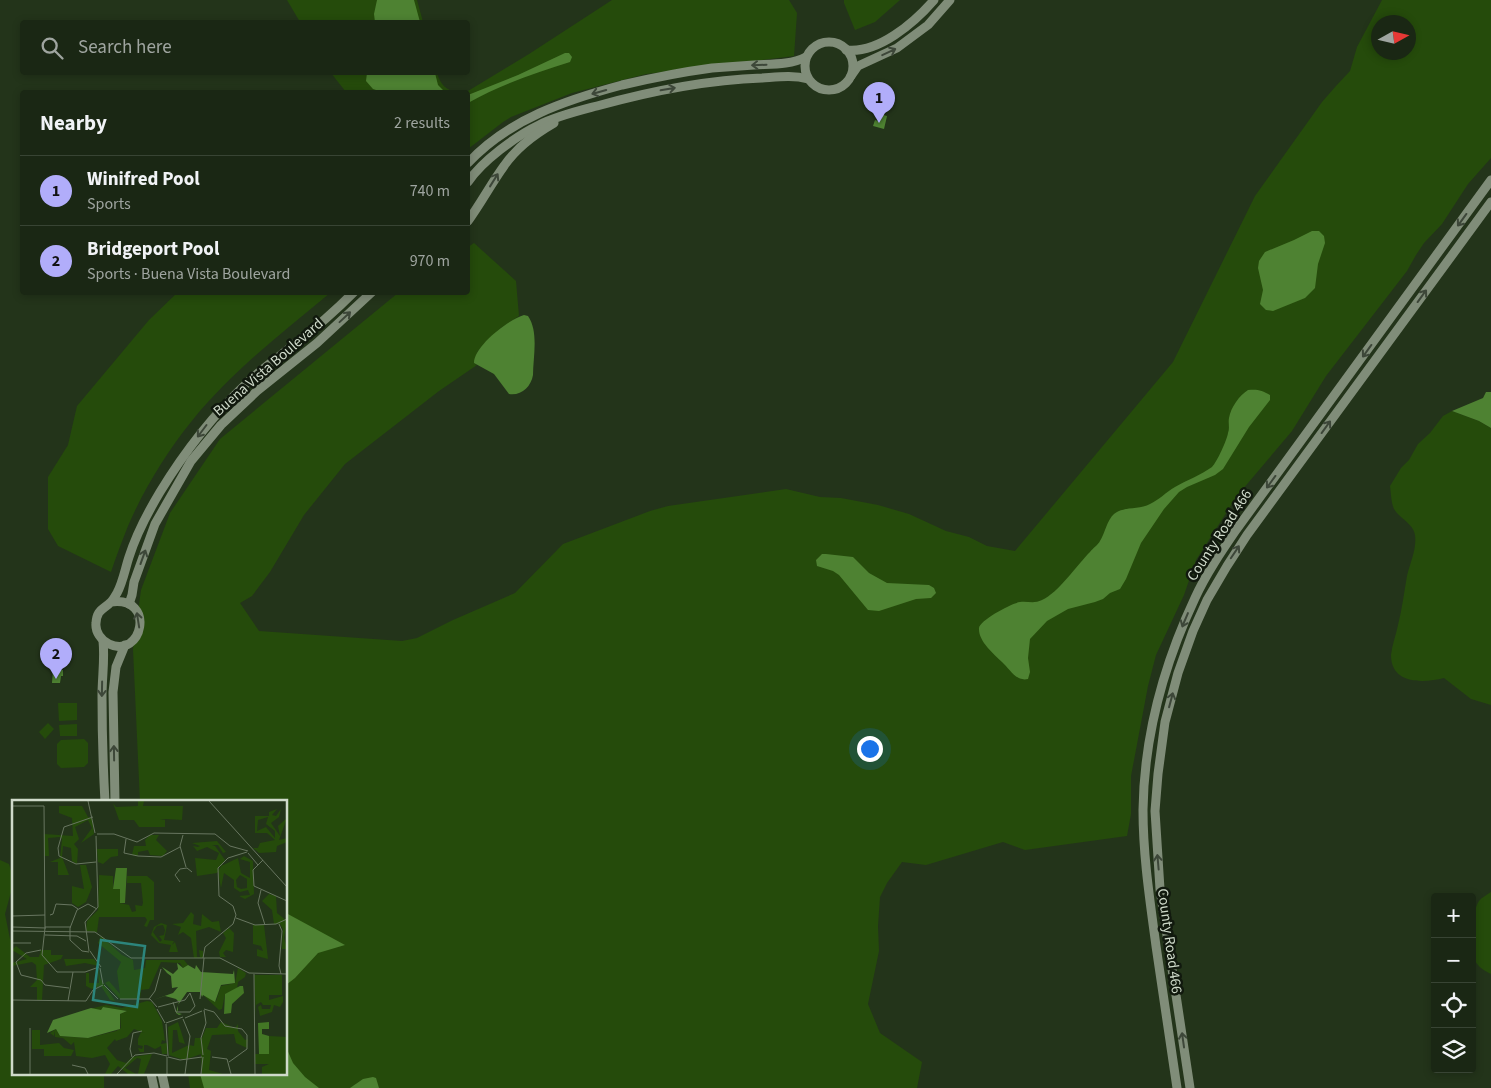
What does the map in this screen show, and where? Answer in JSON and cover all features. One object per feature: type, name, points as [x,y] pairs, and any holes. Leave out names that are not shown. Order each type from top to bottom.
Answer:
[{"type":"main road","points":[[846,50],[864,50],[881,43],[904,28],[934,0]]},
{"type":"main road","points":[[470,180],[482,165],[518,137],[540,124],[570,113],[638,94],[746,78],[790,76],[808,79],[817,87],[830,90],[843,86],[858,66],[898,48],[928,25],[950,0]]},
{"type":"main road","points":[[808,79],[805,64],[806,57],[811,50],[822,43],[835,43],[846,50],[852,64],[849,78]]},
{"type":"main road","points":[[470,161],[480,149],[531,116],[612,88],[710,69],[789,64],[806,57]]},
{"type":"main road","points":[[470,218],[504,165],[520,147],[540,131],[570,113]]},
{"type":"main road","name":"County Road 466","points":[[1176,1088],[1148,890],[1143,809],[1145,775],[1153,719],[1168,667],[1189,611],[1216,559],[1491,180]]},
{"type":"main road","name":"County Road 466","points":[[1190,1088],[1160,889],[1155,811],[1165,722],[1178,674],[1203,608],[1226,566],[1491,202]]},
{"type":"main road","name":"Buena Vista Boulevard","points":[[111,602],[121,584],[129,556],[150,509],[177,464],[208,423],[248,381],[300,340],[351,295]]},
{"type":"main road","name":"Buena Vista Boulevard","points":[[129,604],[134,582],[155,524],[191,461],[221,425],[257,391],[317,343],[369,295]]},
{"type":"main road","points":[[120,601],[129,604],[136,610],[140,618],[140,628],[136,637],[125,645],[114,646],[104,641],[98,633],[97,615],[103,607],[111,602],[120,601]]},
{"type":"main road","points":[[104,641],[105,655],[102,680],[104,800]]},
{"type":"main road","points":[[115,800],[113,692],[116,667],[125,645]]},
{"type":"main road","points":[[1148,758],[1149,768],[1158,774]]},
{"type":"shaded area","points":[[287,0],[417,0],[422,20],[299,20]]},
{"type":"shaded area","points":[[377,0],[414,0],[419,20],[375,20]]},
{"type":"shaded area","points":[[612,0],[789,0],[797,13],[794,56],[646,74],[572,93],[511,117],[470,147],[470,90]]},
{"type":"shaded area","points":[[844,0],[900,0],[875,22],[855,30]]},
{"type":"shaded area","points":[[1382,0],[1491,0],[1491,158],[1468,184],[1442,224],[1424,243],[1407,271],[1326,376],[1292,431],[1237,496],[1196,560],[1184,595],[1156,655],[1148,686],[1131,776],[1131,814],[1127,836],[1025,850],[1003,842],[926,865],[902,862],[887,883],[880,897],[879,951],[868,1004],[880,1033],[922,1062],[917,1088],[190,1088],[188,1076],[288,1076],[288,800],[140,800],[133,649],[141,590],[170,513],[220,439],[396,295],[470,295],[470,246],[474,243],[516,281],[519,316],[501,328],[478,351],[474,363],[477,365],[439,391],[345,464],[304,515],[270,572],[252,596],[240,603],[259,631],[402,641],[417,638],[515,593],[563,544],[668,506],[786,489],[820,497],[841,498],[878,505],[909,514],[946,531],[969,537],[987,546],[1015,551],[1173,362],[1255,196],[1322,102],[1350,71],[1357,47],[1371,21],[1371,60],[1416,60],[1416,15],[1374,15]]},
{"type":"shaded area","points":[[565,53],[569,53],[572,57],[570,62],[518,80],[470,102],[470,94]]},
{"type":"shaded area","points":[[333,75],[438,75],[444,86],[450,90],[344,90]]},
{"type":"shaded area","points":[[367,75],[436,75],[438,85],[443,90],[376,90],[366,81]]},
{"type":"shaded area","points":[[880,114],[887,116],[884,129],[873,126],[875,120],[878,121]]},
{"type":"shaded area","points":[[1312,231],[1319,231],[1324,236],[1325,243],[1318,264],[1315,288],[1305,298],[1273,311],[1266,310],[1260,304],[1263,290],[1258,268],[1259,261],[1265,252]]},
{"type":"shaded area","points":[[175,295],[328,295],[275,338],[240,370],[191,422],[164,459],[141,498],[128,526],[111,572],[58,546],[48,529],[48,477],[68,445],[77,406],[149,320]]},
{"type":"shaded area","points":[[524,315],[528,316],[533,329],[535,345],[533,375],[525,390],[518,394],[509,394],[494,374],[474,363],[480,349],[493,334]]},
{"type":"shaded area","points":[[1248,390],[1264,392],[1270,395],[1270,400],[1249,427],[1223,469],[1215,475],[1179,492],[1164,509],[1141,543],[1120,589],[1110,593],[1103,599],[1068,609],[1047,621],[1030,639],[1028,658],[1030,672],[1028,679],[1017,677],[981,638],[979,628],[981,625],[997,612],[1010,605],[1020,602],[1039,601],[1054,591],[1099,542],[1114,514],[1122,510],[1150,504],[1175,487],[1212,467],[1226,441],[1232,410]]},
{"type":"shaded area","points":[[1486,392],[1491,392],[1491,428],[1479,421],[1452,411],[1483,398]]},
{"type":"shaded area","points":[[1452,411],[1479,421],[1491,428],[1491,705],[1471,699],[1444,678],[1427,681],[1410,680],[1396,672],[1392,665],[1392,648],[1414,551],[1415,535],[1412,527],[1394,509],[1390,486],[1418,444],[1430,433],[1443,416]]},
{"type":"shaded area","points":[[822,554],[853,557],[869,573],[887,583],[929,585],[934,588],[936,593],[931,598],[916,599],[879,611],[868,610],[839,575],[817,566],[816,560]]},
{"type":"shaded area","points":[[53,670],[63,670],[60,683],[52,683]]},
{"type":"shaded area","points":[[58,703],[77,703],[77,720],[59,721]]},
{"type":"shaded area","points":[[48,723],[54,729],[45,739],[39,732]]},
{"type":"shaded area","points":[[77,724],[77,736],[60,736],[59,725]]},
{"type":"shaded area","points":[[84,739],[88,743],[88,763],[84,767],[61,768],[57,764],[57,744],[61,740]]},
{"type":"shaded area","points":[[0,860],[9,864],[12,874],[12,888],[5,914],[12,941],[12,1076],[104,1076],[104,1088],[0,1088]]},
{"type":"shaded area","points":[[1491,892],[1491,974],[1481,968],[1476,962],[1476,907],[1480,900]]},
{"type":"shaded area","points":[[288,914],[345,945],[318,953],[288,983]]},
{"type":"shaded area","points":[[288,1052],[293,1063],[305,1077],[319,1088],[204,1088],[201,1076],[288,1076]]},
{"type":"shaded area","points":[[376,1078],[379,1088],[350,1088],[363,1079]]},
{"type":"place","name":"Winifred Pool","points":[[879,123]]},
{"type":"place","name":"Bridgeport Pool","points":[[56,679]]}]
